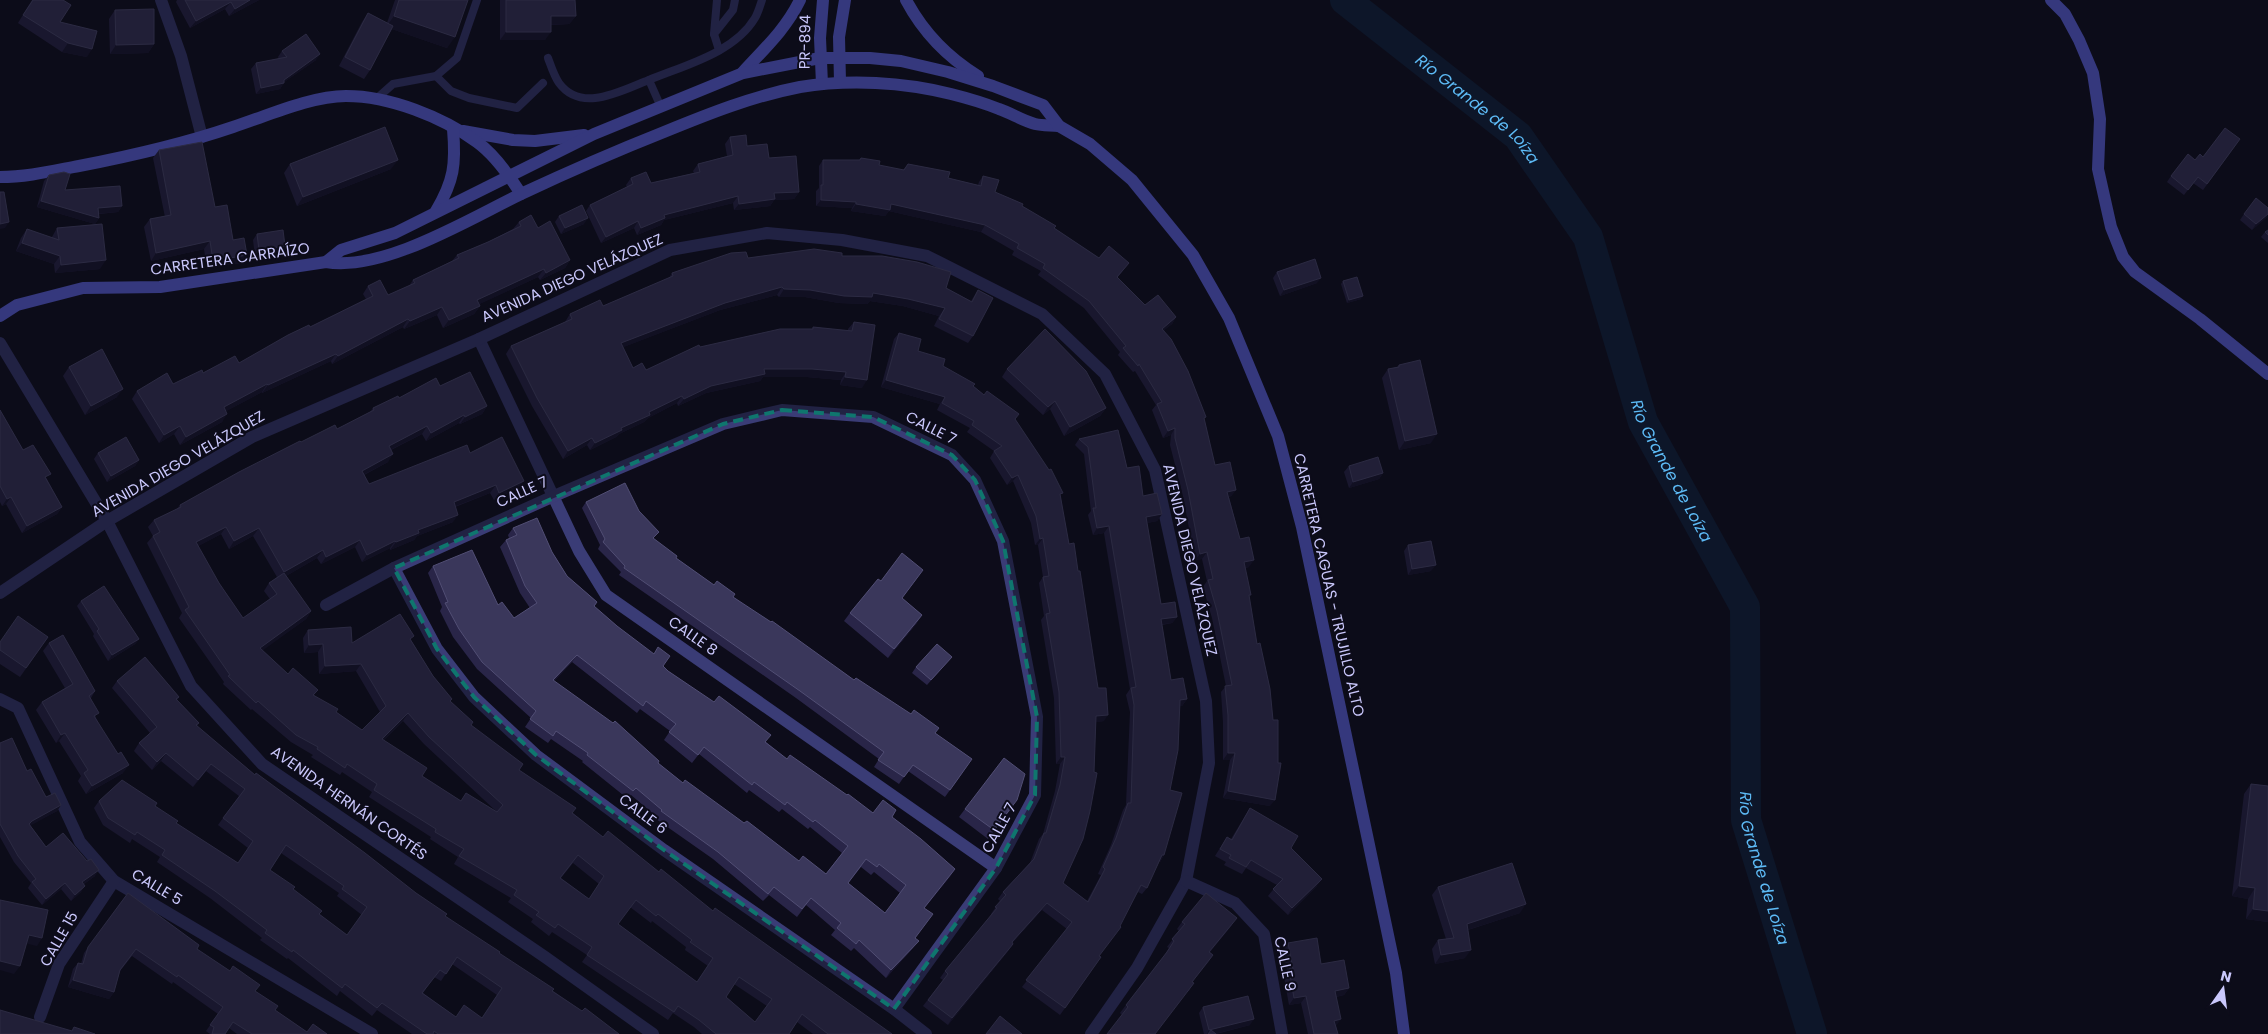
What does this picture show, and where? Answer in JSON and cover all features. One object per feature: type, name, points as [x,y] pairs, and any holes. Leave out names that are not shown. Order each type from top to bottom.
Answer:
[{"type":"street","points":[[161,0],[181,56],[202,138]]},
{"type":"street","points":[[743,72],[777,36],[800,0]]},
{"type":"street","name":"PR-894","points":[[822,84],[820,58],[823,0]]},
{"type":"street","points":[[840,82],[839,57],[845,0]]},
{"type":"street","points":[[906,0],[923,29],[942,49],[972,73],[993,86]]},
{"type":"street","points":[[2051,0],[2065,14],[2079,40],[2093,73],[2100,119],[2098,169],[2112,227],[2123,257],[2136,272],[2200,319],[2268,374]]},
{"type":"street","name":"CARRETERA CAGUAS - TRUJILLO ALTO","points":[[508,175],[660,105],[743,72],[794,61],[839,57],[901,61],[948,72],[993,86],[1043,106],[1059,126],[1090,144],[1132,180],[1193,255],[1229,318],[1278,436],[1306,546],[1396,973],[1404,1034]]},
{"type":"street","name":"CARRETERA CAGUAS - TRUJILLO ALTO","points":[[326,262],[343,265],[368,260],[407,247],[454,228],[521,194],[606,156],[699,117],[752,98],[822,84],[840,82],[899,85],[951,94],[1000,109],[1035,124],[1059,126]]},
{"type":"street","points":[[0,177],[22,177],[202,138],[317,100],[346,96],[410,108],[437,118],[477,142],[508,175],[521,194]]},
{"type":"street","points":[[453,129],[513,140],[535,141],[594,134]]},
{"type":"street","points":[[436,212],[448,192],[453,175],[455,157],[453,129]]},
{"type":"street","name":"CARRETERA CARRAÍZO","points":[[0,316],[17,305],[83,288],[160,287],[326,262],[341,250],[395,233],[508,175]]},
{"type":"street","name":"AVENIDA DIEGO VELÁZQUEZ","points":[[0,593],[107,521],[252,437],[478,339],[670,250],[767,233],[842,240],[927,256],[1042,314],[1105,374],[1155,470],[1206,701],[1209,763],[1186,881],[1138,968],[1091,1034]]},
{"type":"street","name":"CALLE 8","points":[[478,339],[579,552],[606,595],[996,868]]},
{"type":"street","name":"AVENIDA HERNÁN CORTÉS","points":[[0,343],[107,521],[192,686],[262,764],[545,956],[654,1034]]},
{"type":"street","name":"CALLE 7","points":[[326,605],[394,568],[554,496],[723,424],[782,410],[873,417],[952,455],[975,480],[1003,541],[1036,717],[1035,796],[996,868],[894,1009]]},
{"type":"street","name":"CALLE 6","points":[[394,568],[437,650],[474,697],[536,756],[664,850],[894,1009],[926,1034]]},
{"type":"street","name":"CALLE 5","points":[[0,699],[18,708],[80,842],[114,881],[372,1034]]},
{"type":"street","name":"CALLE 15","points":[[40,1017],[60,964],[114,881]]},
{"type":"street","name":"CALLE 9","points":[[1186,881],[1235,903],[1264,934],[1282,1034]]},
{"type":"lane","points":[[375,100],[393,84],[436,76],[457,58],[477,0]]},
{"type":"lane","points":[[717,0],[714,34],[719,50]]},
{"type":"lane","points":[[714,34],[733,10],[735,0]]},
{"type":"lane","points":[[548,58],[560,84],[579,99],[596,99],[649,80],[719,50],[740,35],[755,18],[762,0]]},
{"type":"lane","points":[[436,76],[452,90],[460,94],[517,108],[543,84]]},
{"type":"lane","points":[[649,80],[660,105]]},
{"type":"highlighted area","points":[[782,410],[873,417],[952,455],[975,480],[1003,541],[1037,717],[1035,795],[996,868],[894,1009],[664,850],[536,755],[474,697],[437,649],[394,568],[723,424]]},
{"type":"building","points":[[33,0],[63,0],[71,5],[60,22],[97,31],[92,49],[68,43],[23,15]]},
{"type":"building","points":[[185,0],[250,0],[235,9],[231,2],[196,21]]},
{"type":"building","points":[[399,0],[468,0],[455,37],[394,16]]},
{"type":"building","points":[[506,0],[575,0],[576,16],[551,16],[551,32],[506,32]]},
{"type":"building","points":[[154,9],[154,44],[116,45],[115,10]]},
{"type":"building","points":[[368,13],[393,26],[370,70],[345,57]]},
{"type":"building","points":[[306,34],[320,54],[284,80],[284,83],[261,88],[256,63],[287,57],[282,51]]},
{"type":"building","points":[[385,127],[398,160],[303,197],[290,164]]},
{"type":"building","points":[[2225,128],[2240,139],[2207,184],[2198,177],[2188,190],[2171,176],[2188,154],[2195,160],[2200,154],[2203,157]]},
{"type":"building","points":[[746,135],[747,146],[767,144],[769,158],[796,156],[799,192],[774,193],[775,199],[739,204],[738,196],[664,215],[665,218],[641,228],[638,221],[606,237],[590,205],[633,184],[631,178],[646,172],[651,183],[700,172],[698,164],[733,155],[730,137]]},
{"type":"building","points":[[202,142],[215,207],[227,205],[233,240],[244,238],[247,255],[213,261],[210,241],[156,253],[150,219],[171,215],[159,150]]},
{"type":"building","points":[[861,158],[880,161],[879,165],[904,170],[908,164],[950,172],[948,178],[981,186],[983,176],[999,180],[995,192],[1023,204],[1022,206],[1056,226],[1054,228],[1099,258],[1109,246],[1129,263],[1117,277],[1145,305],[1158,295],[1176,317],[1162,329],[1171,339],[1188,371],[1206,417],[1204,418],[1215,465],[1230,462],[1236,490],[1227,492],[1240,539],[1249,537],[1254,560],[1244,562],[1251,595],[1249,595],[1257,644],[1260,643],[1270,689],[1273,720],[1278,720],[1278,763],[1281,763],[1275,800],[1228,791],[1235,753],[1228,753],[1228,715],[1225,686],[1232,685],[1217,611],[1208,580],[1213,579],[1207,552],[1200,554],[1188,490],[1175,438],[1175,428],[1168,431],[1157,404],[1162,402],[1139,364],[1138,366],[1123,348],[1126,346],[1089,301],[1043,268],[1045,264],[1017,248],[1019,244],[985,225],[891,204],[890,210],[856,204],[856,202],[821,200],[823,160],[860,160]]},
{"type":"building","points":[[64,172],[70,174],[65,190],[120,186],[122,206],[98,208],[99,218],[41,201],[49,175]]},
{"type":"building","points":[[0,192],[4,192],[9,222],[0,224]]},
{"type":"building","points":[[2256,198],[2268,208],[2268,214],[2256,224],[2244,214]]},
{"type":"building","points":[[582,205],[588,218],[565,228],[559,216]]},
{"type":"building","points":[[531,215],[538,228],[550,221],[570,260],[546,273],[544,269],[477,300],[480,306],[449,320],[442,307],[410,321],[408,319],[338,356],[336,354],[267,384],[224,407],[227,414],[186,437],[180,426],[164,435],[137,391],[167,373],[173,384],[202,370],[203,373],[235,356],[239,363],[288,335],[309,325],[310,327],[373,296],[368,286],[380,280],[388,295],[415,283],[413,280],[459,258],[457,255],[521,226],[519,222]]},
{"type":"building","points":[[102,224],[106,260],[61,265],[60,256],[22,243],[27,229],[59,240],[57,228]]},
{"type":"building","points":[[283,230],[285,246],[259,250],[257,234]]},
{"type":"building","points":[[814,249],[842,253],[842,256],[882,256],[917,262],[951,272],[946,288],[972,302],[978,290],[993,298],[973,336],[939,319],[945,308],[873,293],[872,297],[844,296],[810,290],[784,289],[782,287],[725,303],[621,343],[633,368],[642,363],[646,370],[699,345],[700,347],[780,329],[813,329],[813,327],[852,331],[854,322],[875,325],[867,380],[845,377],[846,372],[812,369],[764,369],[765,374],[711,386],[684,399],[682,396],[649,412],[650,415],[621,428],[622,430],[595,443],[592,438],[568,451],[537,398],[511,346],[572,319],[570,314],[600,300],[603,306],[673,276],[672,273],[731,253],[746,252],[748,258]]},
{"type":"building","points":[[1315,259],[1321,278],[1284,290],[1277,272]]},
{"type":"building","points":[[1357,277],[1363,296],[1349,300],[1343,281]]},
{"type":"building","points":[[1045,329],[1086,371],[1106,408],[1070,427],[1055,401],[1048,407],[1007,369]]},
{"type":"building","points":[[899,333],[921,339],[918,351],[945,359],[943,366],[975,384],[973,386],[984,395],[987,391],[1019,414],[1015,419],[1049,470],[1051,469],[1063,493],[1060,494],[1069,544],[1074,543],[1078,571],[1080,571],[1098,688],[1106,688],[1108,715],[1096,716],[1094,772],[1097,773],[1090,811],[1083,839],[1063,883],[1088,902],[1105,869],[1103,867],[1116,838],[1128,803],[1131,803],[1134,705],[1131,688],[1136,687],[1109,526],[1097,528],[1093,508],[1096,508],[1088,447],[1079,439],[1118,430],[1127,468],[1139,466],[1143,496],[1157,493],[1162,514],[1146,517],[1161,604],[1175,602],[1177,617],[1161,619],[1171,680],[1183,678],[1187,699],[1180,700],[1178,750],[1170,790],[1182,793],[1164,855],[1162,855],[1147,888],[1141,885],[1121,927],[1099,956],[1101,957],[1065,1008],[1026,980],[1072,922],[1047,903],[1012,942],[1013,944],[952,1018],[928,1000],[948,974],[945,971],[997,908],[995,907],[1006,895],[1003,892],[1034,859],[1044,833],[1046,833],[1060,785],[1065,757],[1061,757],[1059,692],[1046,614],[1050,613],[1043,577],[1049,576],[1043,538],[1040,539],[1036,516],[1018,475],[1012,478],[994,451],[1002,446],[972,425],[974,421],[942,403],[945,397],[886,380]]},
{"type":"building","points":[[102,349],[123,389],[91,406],[69,367]]},
{"type":"building","points":[[1420,360],[1437,434],[1405,441],[1388,369]]},
{"type":"building","points":[[470,372],[487,406],[465,417],[464,415],[431,433],[427,426],[389,446],[393,454],[362,471],[369,484],[467,445],[470,453],[502,437],[524,481],[499,493],[496,485],[454,502],[458,515],[418,530],[419,533],[395,541],[367,555],[360,540],[326,557],[323,550],[284,572],[259,528],[234,541],[226,527],[196,542],[219,583],[243,618],[277,594],[269,583],[284,573],[311,611],[260,648],[288,674],[293,668],[318,690],[313,695],[338,709],[336,712],[362,730],[386,706],[361,664],[325,666],[323,644],[309,645],[308,630],[351,627],[352,643],[400,614],[414,636],[410,639],[433,676],[452,699],[450,701],[473,722],[471,725],[523,764],[519,770],[576,808],[572,813],[603,837],[608,831],[659,872],[661,869],[713,911],[715,908],[892,1034],[828,1034],[802,1014],[789,1034],[716,1034],[678,1006],[674,1012],[587,955],[592,947],[558,924],[555,928],[536,915],[539,912],[514,895],[517,890],[459,856],[464,849],[435,832],[436,829],[374,790],[377,784],[347,764],[345,768],[317,749],[318,747],[296,735],[258,701],[256,703],[228,676],[230,675],[185,610],[189,607],[153,536],[160,532],[154,520],[181,507],[180,505],[239,472],[300,441],[335,425],[337,429],[374,410],[373,408],[398,396],[399,398],[436,378],[440,386]],"holes":[[[408,713],[429,737],[503,805],[497,812],[466,793],[461,801],[422,776],[427,768],[382,739]],[[578,855],[604,876],[589,899],[560,878]],[[636,900],[656,916],[658,914],[692,940],[690,942],[713,958],[697,982],[618,924]],[[739,977],[772,999],[755,1022],[726,997]]]},
{"type":"building","points":[[0,410],[23,450],[33,445],[51,474],[45,477],[62,507],[27,526],[11,497],[7,499],[0,486]]},
{"type":"building","points":[[126,437],[139,460],[111,476],[98,453]]},
{"type":"building","points":[[1378,457],[1383,473],[1353,482],[1349,466]]},
{"type":"building","points":[[625,483],[639,511],[659,532],[653,538],[677,556],[676,558],[714,585],[717,581],[735,594],[733,597],[772,621],[854,680],[856,678],[911,714],[914,710],[939,728],[935,733],[972,759],[950,790],[913,765],[904,777],[878,760],[884,752],[624,568],[625,566],[603,542],[605,539],[586,502]]},
{"type":"building","points":[[537,518],[552,552],[567,576],[597,602],[594,606],[617,626],[654,654],[658,647],[670,656],[663,666],[668,671],[714,702],[719,696],[771,735],[765,742],[787,759],[790,755],[873,813],[883,800],[896,810],[892,817],[955,869],[924,908],[933,914],[915,938],[919,941],[891,970],[859,940],[856,944],[837,928],[841,923],[811,898],[802,909],[774,887],[768,894],[718,852],[661,811],[636,788],[633,791],[587,755],[588,753],[556,731],[553,736],[530,719],[536,711],[482,662],[459,629],[445,603],[448,602],[433,566],[472,550],[498,605],[502,602],[514,618],[537,603],[525,586],[506,540],[517,535],[513,528]],"holes":[[[577,655],[643,706],[646,701],[676,724],[669,732],[698,755],[704,747],[752,785],[754,782],[785,805],[787,802],[813,822],[815,820],[848,846],[826,874],[803,856],[799,861],[747,821],[744,823],[685,780],[683,783],[658,763],[659,761],[615,721],[613,723],[553,680]],[[866,859],[877,867],[879,864],[906,885],[885,913],[848,883]]]},
{"type":"building","points":[[1431,541],[1436,565],[1412,569],[1408,545]]},
{"type":"building","points":[[902,553],[923,570],[902,598],[922,615],[894,649],[850,613],[878,579],[881,581]]},
{"type":"building","points":[[104,586],[139,639],[112,655],[97,631],[99,629],[81,601]]},
{"type":"building","points":[[18,616],[48,637],[26,668],[0,650],[0,642]]},
{"type":"building","points":[[63,635],[95,691],[89,696],[99,713],[94,716],[118,754],[121,752],[129,765],[92,786],[84,773],[88,770],[65,733],[61,735],[42,702],[73,684],[49,643]]},
{"type":"building","points":[[937,644],[952,657],[931,680],[916,667]]},
{"type":"building","points":[[145,657],[179,697],[176,699],[199,723],[196,725],[255,775],[256,773],[365,853],[416,893],[447,914],[445,916],[554,989],[552,991],[582,1011],[585,1008],[619,1034],[438,1034],[434,1031],[433,1034],[427,1034],[382,1003],[377,1008],[345,984],[342,988],[293,950],[292,952],[265,933],[267,930],[215,891],[162,855],[165,850],[137,832],[135,835],[108,818],[99,801],[122,780],[157,803],[155,806],[178,821],[176,823],[238,863],[253,841],[223,818],[245,789],[211,764],[198,780],[166,753],[157,762],[139,743],[157,727],[117,681]],"holes":[[[286,845],[344,886],[342,889],[367,907],[347,935],[319,914],[322,911],[293,889],[295,887],[270,870]],[[457,957],[502,988],[482,1018],[464,1005],[456,1017],[422,993],[440,970],[446,974]]]},
{"type":"building","points":[[12,738],[27,771],[31,769],[46,797],[55,793],[61,805],[29,824],[46,847],[63,833],[87,861],[91,859],[99,870],[82,882],[85,886],[75,895],[65,883],[46,899],[32,882],[36,879],[18,856],[0,824],[0,743]]},
{"type":"building","points":[[1004,758],[1025,774],[1017,800],[994,830],[965,809]]},
{"type":"building","points":[[2251,784],[2268,786],[2268,911],[2253,909],[2255,888],[2239,886]]},
{"type":"building","points":[[1250,808],[1298,836],[1291,848],[1322,879],[1292,908],[1273,889],[1283,879],[1251,860],[1246,867],[1229,858],[1231,855],[1220,849],[1227,837],[1232,840]]},
{"type":"building","points":[[1512,863],[1526,904],[1467,924],[1471,950],[1441,955],[1438,940],[1454,938],[1438,887]]},
{"type":"building","points":[[128,893],[199,945],[197,949],[230,971],[233,966],[260,985],[255,991],[278,1006],[275,1010],[307,1032],[313,1024],[327,1034],[252,1034],[233,1022],[225,1034],[212,1034],[214,1027],[210,1025],[223,1007],[178,975],[177,977],[136,949],[120,970],[114,992],[73,980],[78,963],[83,964],[88,947]]},
{"type":"building","points":[[1206,893],[1237,918],[1209,952],[1213,955],[1192,982],[1194,983],[1155,1034],[1107,1034],[1128,1007],[1126,1005],[1167,952],[1174,941],[1172,939],[1185,924],[1182,922]]},
{"type":"building","points":[[0,900],[48,910],[42,938],[29,935],[20,966],[0,961]]},
{"type":"building","points":[[1317,938],[1321,964],[1344,960],[1349,988],[1335,991],[1341,1019],[1334,1021],[1338,1034],[1314,1034],[1306,996],[1294,998],[1289,969],[1293,969],[1288,943]]},
{"type":"building","points":[[1248,996],[1254,1019],[1209,1030],[1203,1007]]},
{"type":"building","points":[[0,1010],[72,1031],[74,1027],[95,1034],[0,1034]]},
{"type":"building","points":[[1000,1016],[1022,1034],[986,1034]]},
{"type":"building","points":[[1211,1030],[1216,1034],[1208,1034]]},
{"type":"waterway","name":"Río Grande de Loíza","points":[[1345,0],[1518,136],[1588,237],[1643,422],[1745,607],[1746,820],[1812,1034]]}]
